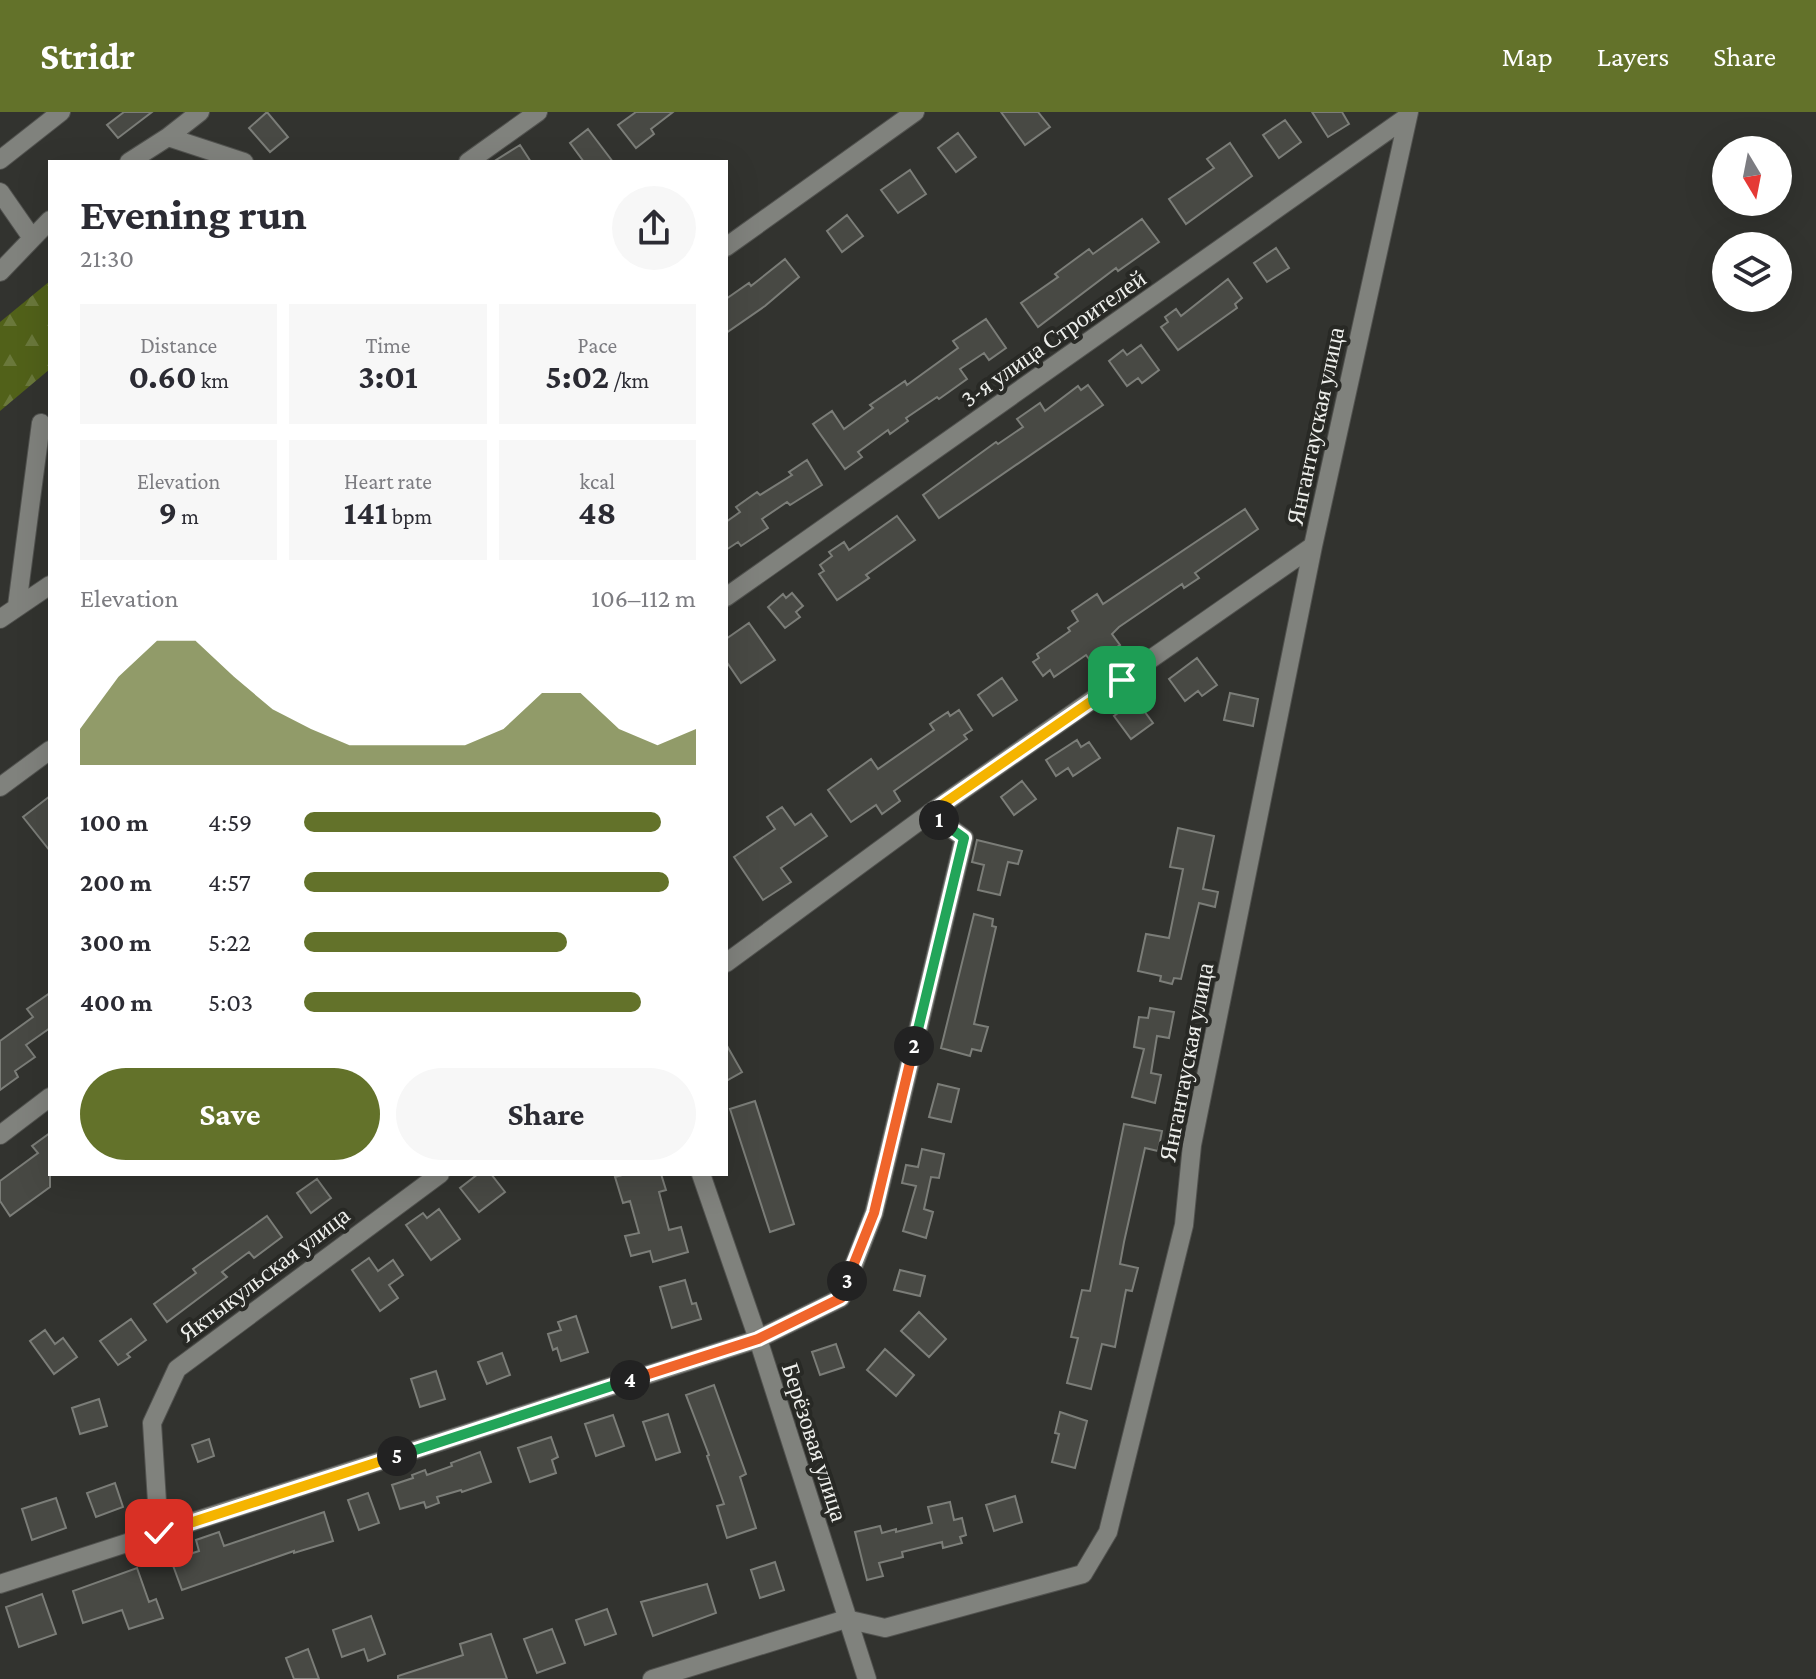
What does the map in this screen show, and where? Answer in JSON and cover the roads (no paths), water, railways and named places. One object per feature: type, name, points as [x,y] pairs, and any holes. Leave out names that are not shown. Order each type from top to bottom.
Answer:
[{"type":"street","points":[[471,160],[538,112]]},
{"type":"street","points":[[728,246],[915,112]]},
{"type":"street","points":[[0,160],[59,113]]},
{"type":"street","name":"Янгантауская улица","points":[[846,1619],[885,1628],[1083,1574],[1108,1532],[1184,1225],[1192,1145],[1313,546],[1408,114]]},
{"type":"street","name":"3-я улица Строителей","points":[[728,596],[1408,114]]},
{"type":"street","points":[[132,160],[168,137],[191,115]]},
{"type":"street","points":[[168,137],[238,160]]},
{"type":"street","points":[[0,192],[32,238]]},
{"type":"street","points":[[0,272],[48,222]]},
{"type":"street","points":[[17,606],[41,423]]},
{"type":"street","points":[[728,962],[930,813],[1313,546]]},
{"type":"street","points":[[0,619],[48,586]]},
{"type":"street","points":[[0,787],[48,751]]},
{"type":"street","points":[[0,1584],[758,1339],[841,1298],[874,1213],[964,838],[930,813]]},
{"type":"street","points":[[0,1135],[48,1099]]},
{"type":"street","name":"Яктыкульская улица","points":[[159,1533],[152,1423],[177,1369],[437,1176]]},
{"type":"street","name":"Берёзовая улица","points":[[702,1176],[758,1339],[867,1679]]},
{"type":"street","points":[[652,1679],[846,1619]]}]
